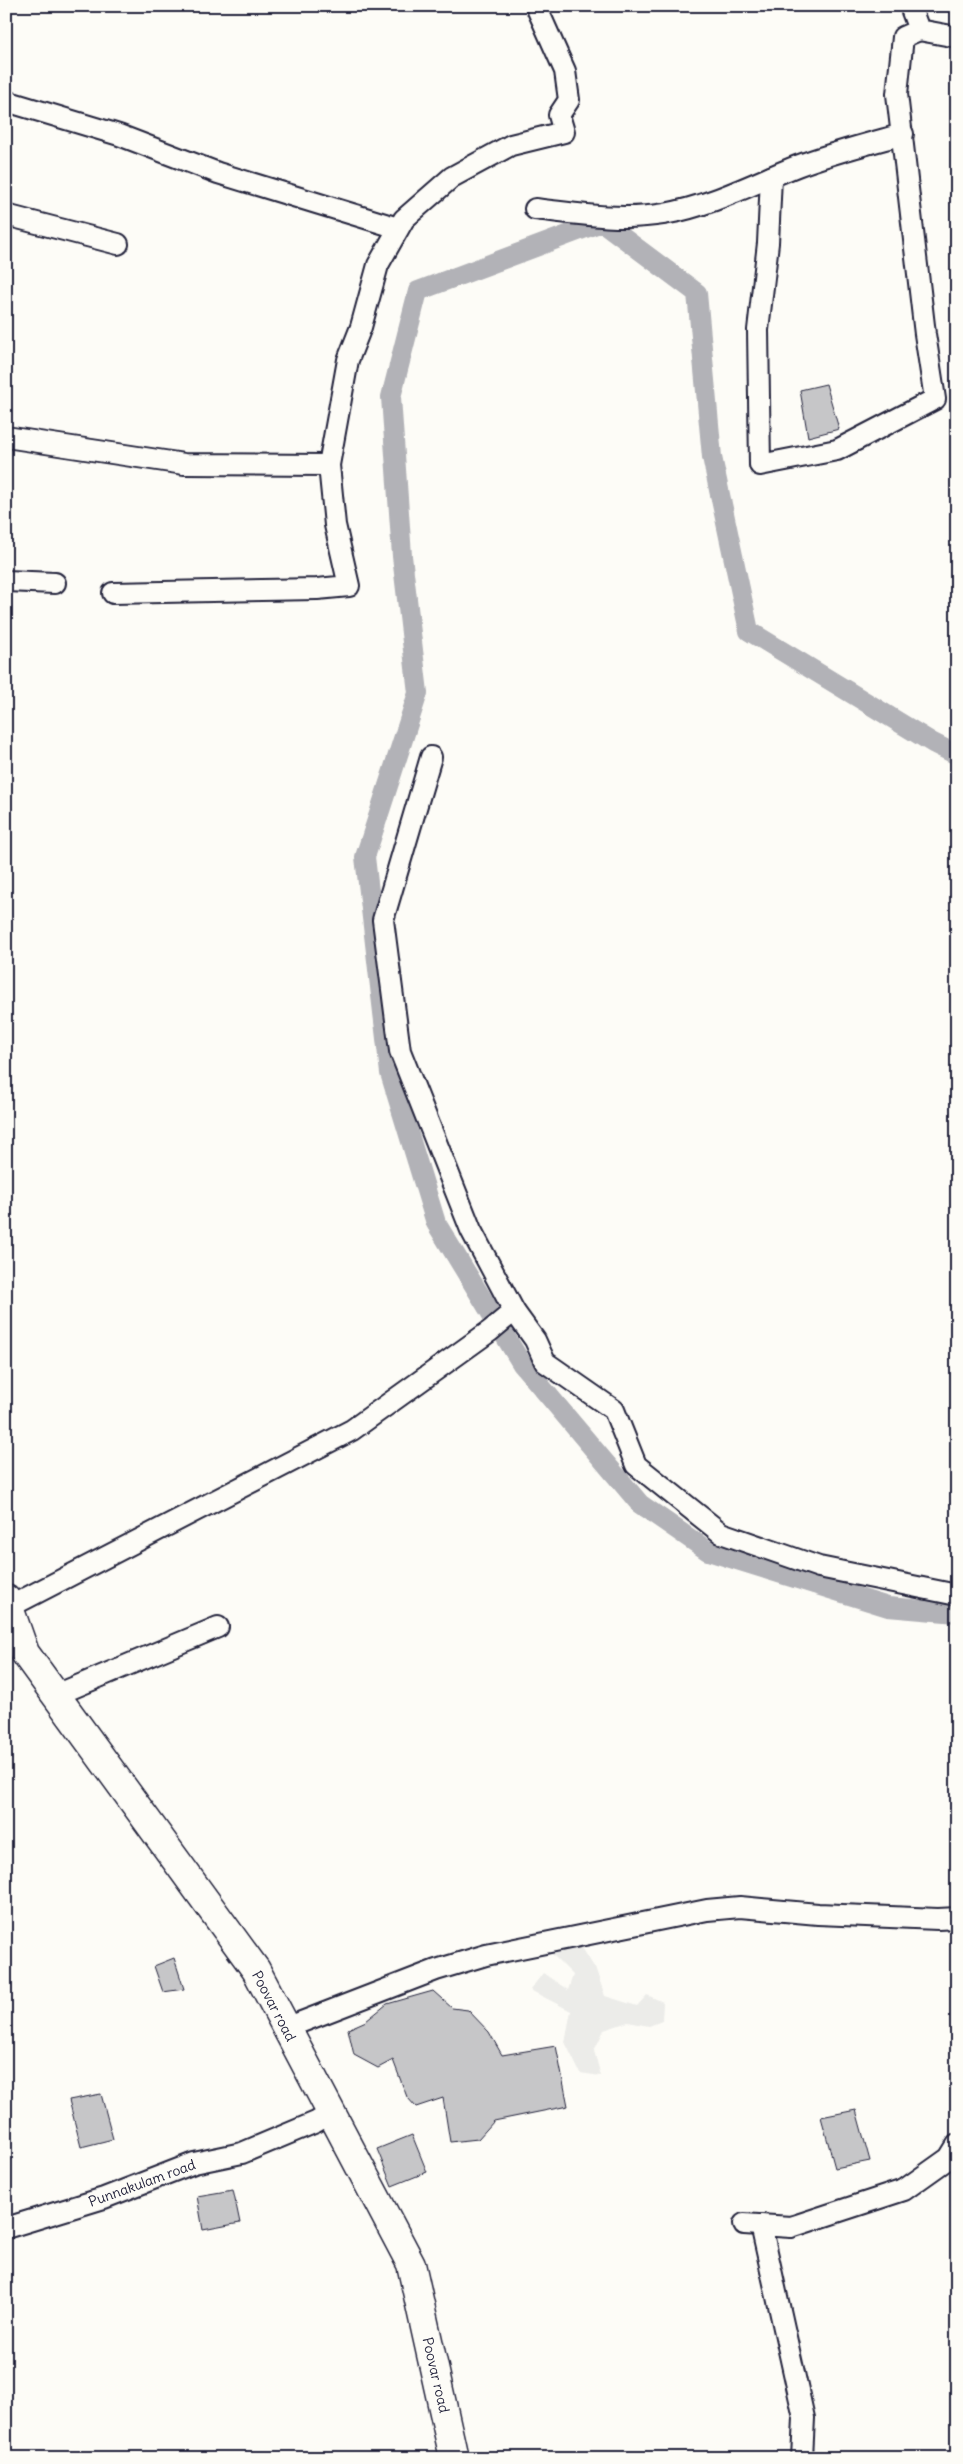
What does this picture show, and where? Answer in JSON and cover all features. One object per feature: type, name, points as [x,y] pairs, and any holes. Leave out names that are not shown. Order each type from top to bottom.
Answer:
[{"type":"main road","name":"Poovar road","points":[[8,1603],[25,1652],[256,1970],[411,2264],[454,2458]]},
{"type":"street","points":[[113,593],[317,590],[349,586],[336,525],[329,465],[348,360],[361,327],[378,265],[404,219],[452,177],[511,145],[564,132],[559,115],[569,100],[565,71],[543,18],[536,6]]},
{"type":"street","points":[[910,6],[918,30]]},
{"type":"street","points":[[771,177],[768,243],[758,330],[760,464],[837,450],[935,399],[924,325],[897,94],[903,37],[918,30],[957,37]]},
{"type":"street","points":[[6,101],[120,135],[218,173],[398,228]]},
{"type":"street","points":[[535,209],[576,214],[634,216],[665,214],[724,197],[799,165],[903,134]]},
{"type":"street","points":[[6,215],[118,244]]},
{"type":"street","points":[[6,437],[184,464],[329,465]]},
{"type":"street","points":[[6,581],[55,584]]},
{"type":"street","points":[[431,757],[383,920],[400,1051],[470,1230],[512,1313],[535,1340],[545,1362],[614,1410],[636,1465],[721,1533],[819,1567],[957,1595]]},
{"type":"street","points":[[8,1603],[352,1430],[490,1332],[512,1313]]},
{"type":"street","points":[[56,1695],[218,1627]]},
{"type":"street","points":[[286,2028],[444,1967],[486,1956],[707,1910],[740,1907],[818,1914],[938,1920],[957,1918]]},
{"type":"street","name":"Punnakulam road","points":[[6,2228],[104,2198],[194,2163],[242,2153],[316,2122],[331,2113]]},
{"type":"street","points":[[802,2458],[804,2418],[752,2225],[791,2227],[904,2190],[948,2158],[957,2145]]},
{"type":"shaded area","points":[[581,1946],[596,1970],[605,1996],[637,2006],[647,1995],[663,2002],[662,2021],[649,2026],[628,2022],[604,2030],[594,2051],[601,2076],[580,2073],[565,2042],[571,2011],[530,1990],[543,1973],[568,1990],[573,1975],[552,1954]]},
{"type":"building","points":[[826,384],[839,429],[808,437],[800,390]]},
{"type":"building","points":[[174,1958],[184,1989],[163,1992],[154,1966]]},
{"type":"building","points":[[433,1991],[452,2008],[468,2010],[489,2032],[502,2055],[556,2046],[568,2106],[494,2121],[478,2139],[450,2142],[443,2098],[416,2107],[407,2097],[393,2060],[378,2068],[354,2055],[348,2029],[366,2021],[387,2004]]},
{"type":"building","points":[[101,2094],[113,2139],[81,2147],[69,2100]]},
{"type":"building","points":[[856,2110],[870,2161],[835,2168],[821,2117]]},
{"type":"building","points":[[412,2135],[427,2172],[392,2186],[377,2149]]},
{"type":"building","points":[[233,2190],[240,2223],[203,2230],[197,2196]]},
{"type":"waterway","points":[[957,755],[933,743],[749,631],[712,457],[697,293],[602,222],[418,291],[391,397],[402,556],[418,693],[365,857],[390,1073],[436,1223],[522,1364],[640,1504],[708,1551],[888,1607],[957,1613]]}]
